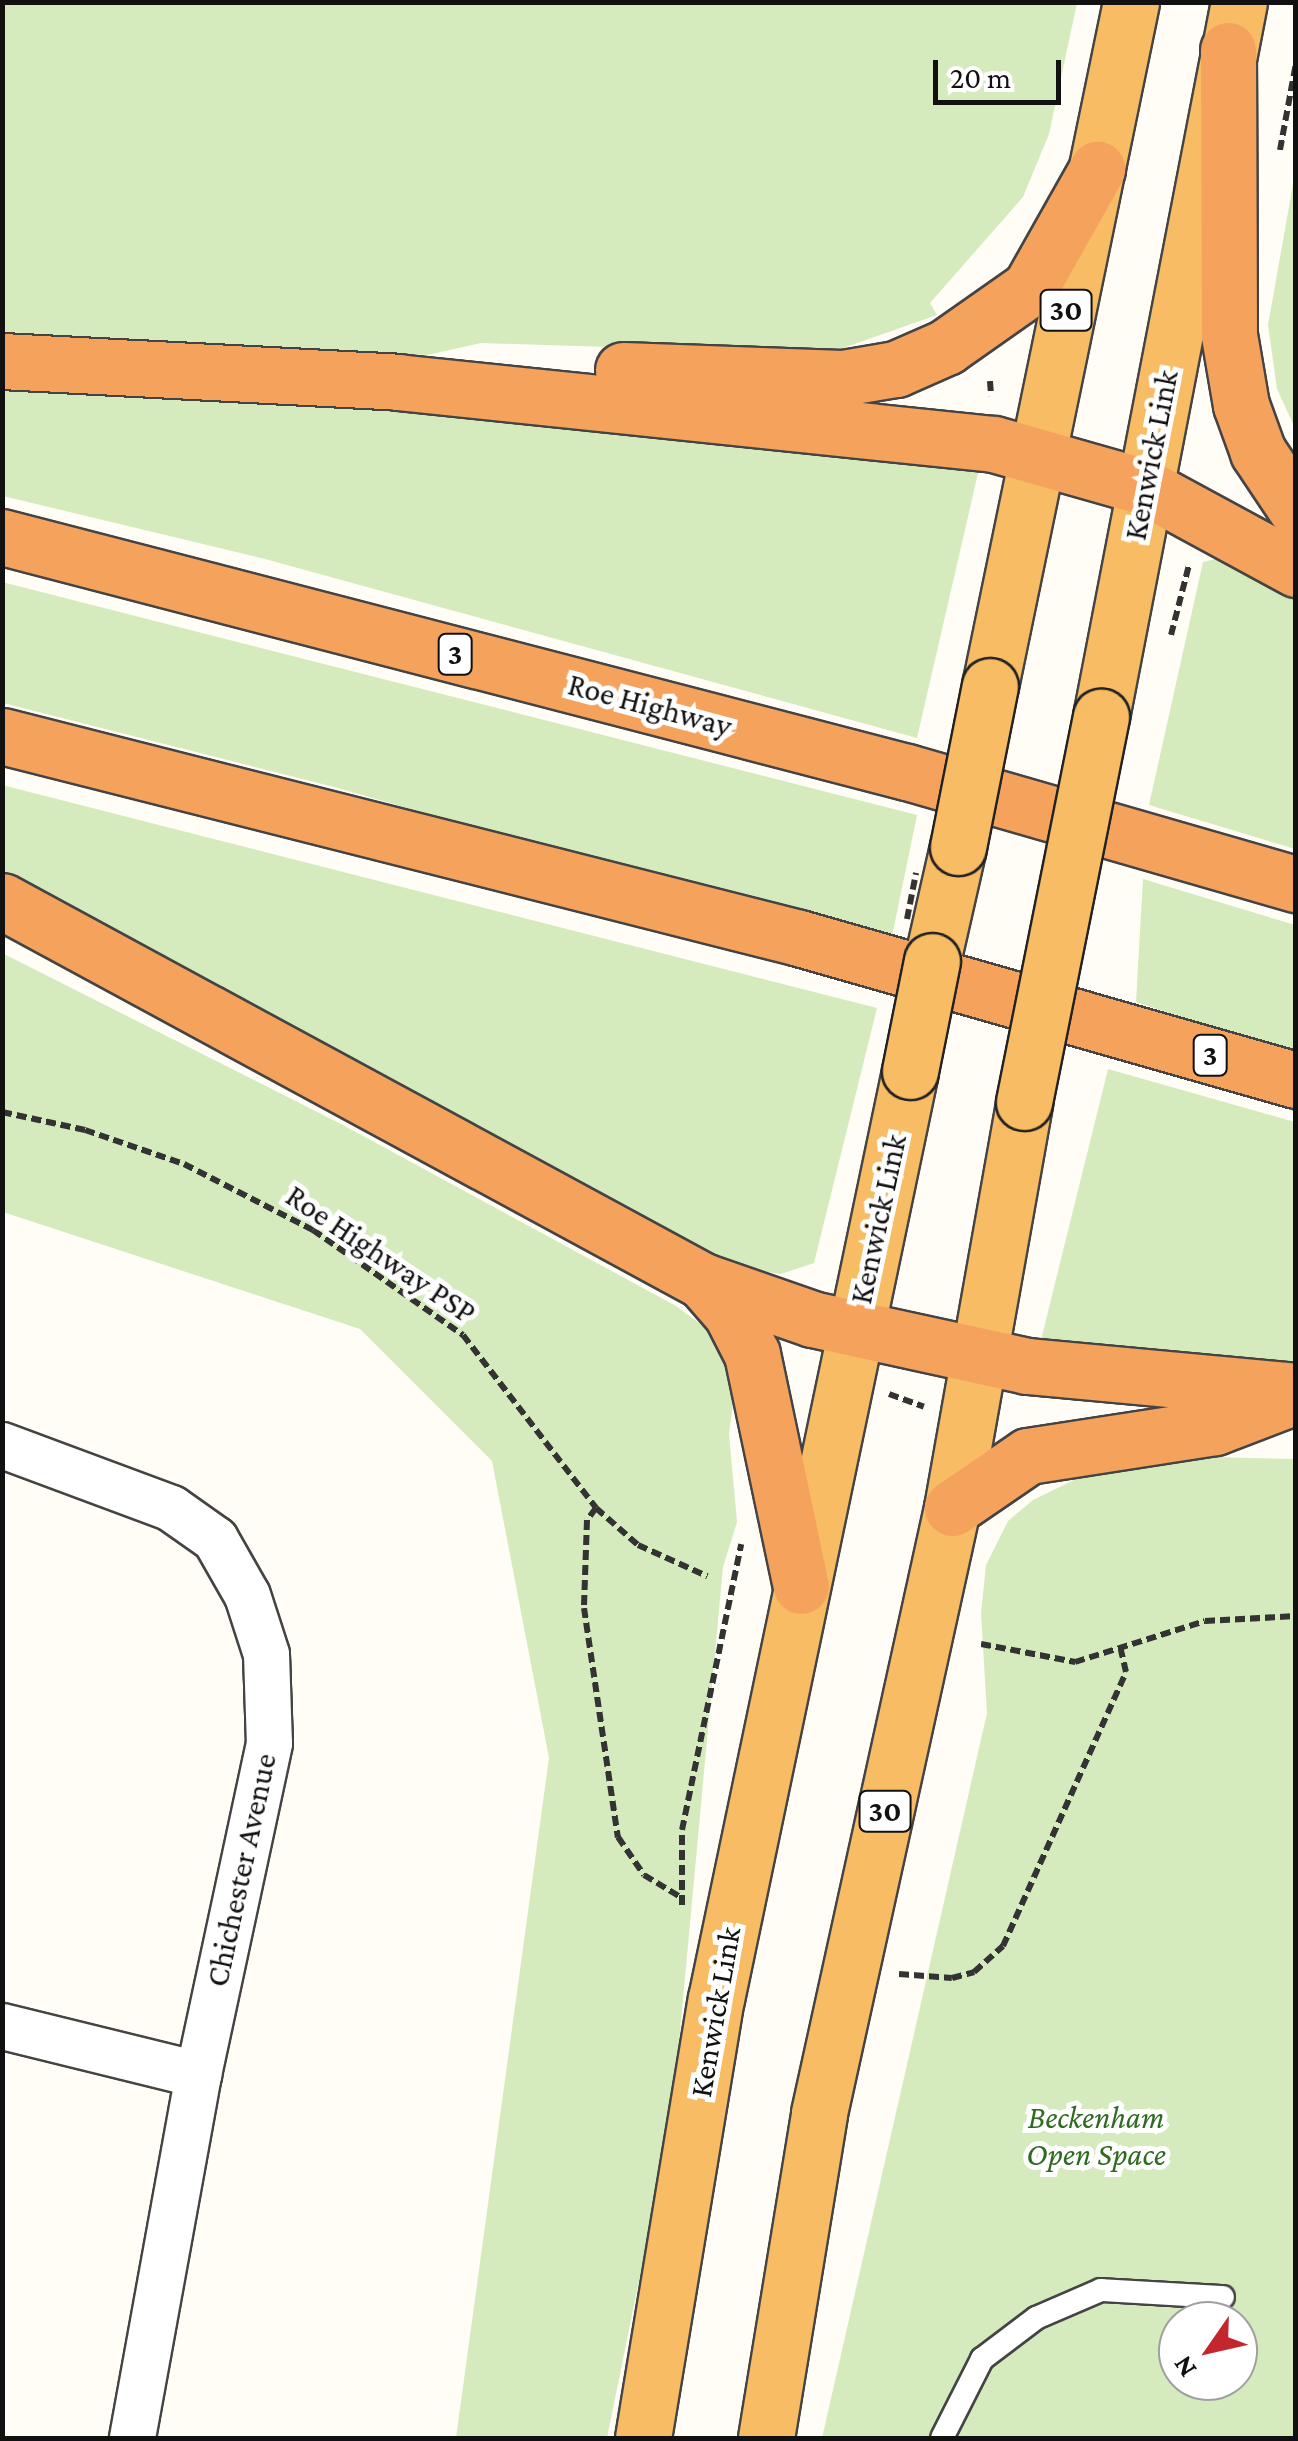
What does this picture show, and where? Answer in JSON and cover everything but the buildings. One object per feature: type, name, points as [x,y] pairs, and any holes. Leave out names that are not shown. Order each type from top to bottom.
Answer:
[{"type":"highway","name":"Kenwick Link","points":[[642,2438],[716,1999],[1131,2]]},
{"type":"highway","name":"Kenwick Link","points":[[766,2438],[820,2113],[952,1508],[1024,1102],[1235,19]]},
{"type":"highway","points":[[1235,19],[1229,335],[1241,405],[1258,452],[1296,510]]},
{"type":"highway","points":[[397,382],[496,364],[842,378],[896,368],[946,347],[1030,288],[1097,169]]},
{"type":"highway","points":[[2,361],[397,382],[1038,452],[1145,487],[1296,569]]},
{"type":"highway","name":"Roe Highway","points":[[2,536],[907,772],[1296,884]]},
{"type":"highway","name":"3","points":[[2,736],[799,938],[1296,1080]]},
{"type":"highway","points":[[2,901],[703,1281],[854,1329],[976,1356],[1296,1394]]},
{"type":"highway","points":[[703,1281],[731,1313],[752,1354],[801,1586]]},
{"type":"highway","points":[[952,1508],[1028,1456],[1215,1427],[1296,1394]]},
{"type":"street","name":"Chichester Avenue","points":[[2,1444],[171,1508],[214,1539],[248,1595],[266,1654],[269,1743],[198,2074],[132,2438]]},
{"type":"street","points":[[2,2026],[198,2074]]},
{"type":"lane","points":[[942,2438],[982,2359],[1036,2318],[1101,2290],[1223,2297]]},
{"type":"path","points":[[1167,654],[1194,550]]},
{"type":"path","name":"Roe Highway PSP","points":[[2,1112],[85,1130],[184,1164],[312,1230],[463,1335],[596,1508],[638,1545],[707,1576]]},
{"type":"path","points":[[877,1390],[934,1410]]},
{"type":"path","points":[[596,1508],[587,1520],[584,1608],[618,1837],[644,1875],[682,1898]]},
{"type":"path","points":[[681,1916],[682,1830],[743,1529]]},
{"type":"path","points":[[981,1644],[1075,1662],[1205,1620],[1296,1616]]},
{"type":"path","points":[[888,1973],[952,1978],[974,1972],[1003,1946],[1126,1672],[1121,1650]]},
{"type":"green space","points":[[2,3],[1077,3],[1049,134],[1023,197],[930,303],[937,315],[826,354],[481,343],[427,355],[3,332]]},
{"type":"green space","points":[[1295,173],[1295,428],[1277,389],[1268,325]]},
{"type":"green space","points":[[3,383],[744,430],[979,469],[917,738],[265,559],[3,496]]},
{"type":"green space","points":[[1229,556],[1295,592],[1295,849],[1149,805],[1203,562]]},
{"type":"green space","points":[[2,582],[917,815],[890,946],[334,787],[3,703]]},
{"type":"green space","points":[[2,785],[877,1008],[814,1263],[781,1274],[722,1265],[3,899]]},
{"type":"green space","points":[[1143,879],[1295,925],[1295,1055],[1136,1002]]},
{"type":"green space","points":[[2,953],[341,1124],[676,1306],[717,1336],[737,1372],[729,1434],[737,1522],[723,1567],[672,2118],[607,2438],[456,2438],[549,1758],[492,1461],[360,1329],[3,1212]]},
{"type":"green space","points":[[1108,1069],[1295,1122],[1295,1364],[1041,1340]]},
{"type":"green space","name":"Beckenham Open Space","points":[[1171,1456],[1295,1459],[1295,2438],[822,2438],[987,1713],[981,1613],[986,1565],[1008,1521],[1033,1500],[1078,1478]]}]
